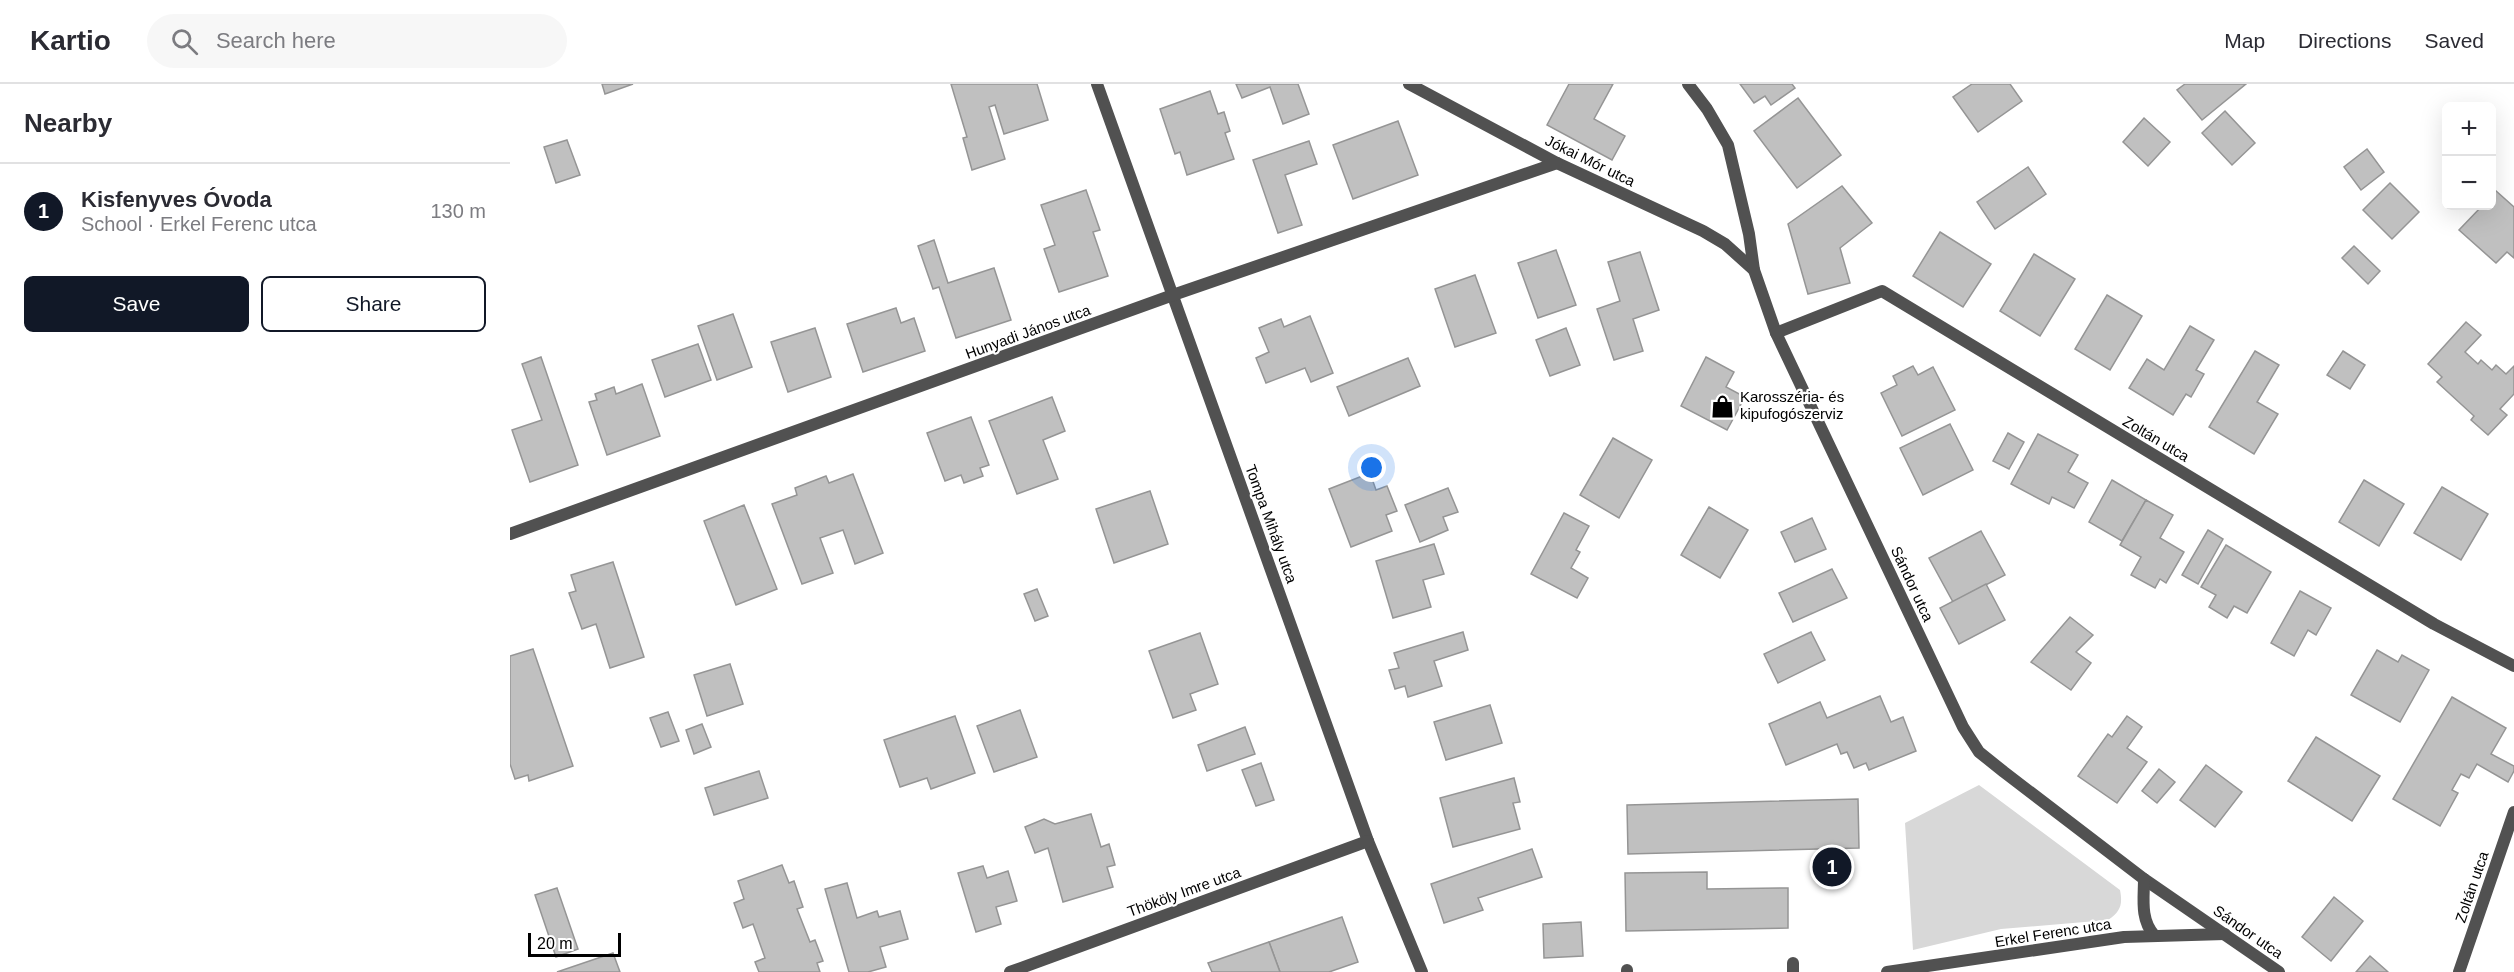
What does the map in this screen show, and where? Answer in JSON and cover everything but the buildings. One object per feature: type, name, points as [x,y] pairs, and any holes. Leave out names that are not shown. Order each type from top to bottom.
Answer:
[{"type":"street","name":"Tompa Mihály utca","points":[[1097,84],[1368,841],[1422,972]]},
{"type":"street","name":"Jókai Mór utca","points":[[1409,84],[1557,163],[1703,231],[1725,244],[1755,270]]},
{"type":"street","name":"Sándor utca","points":[[1688,84],[1707,108],[1728,145],[1755,270],[1776,333],[1968,735],[1979,752],[2144,879],[2279,972]]},
{"type":"street","name":"Hunyadi János utca","points":[[510,534],[1173,295],[1557,163]]},
{"type":"street","name":"Zoltán utca","points":[[1776,333],[1882,291],[2434,624],[2514,666]]},
{"type":"street","name":"Zoltán utca","points":[[2459,972],[2514,812]]},
{"type":"street","name":"Thököly Imre utca","points":[[1010,972],[1368,841]]},
{"type":"street","points":[[2144,879],[2144,919],[2154,935]]},
{"type":"street","name":"Erkel Ferenc utca","points":[[1887,972],[2124,937],[2225,934]]},
{"type":"shaded area","points":[[1979,785],[2120,890],[2121,904],[2115,914],[2108,920],[2001,929],[1913,950],[1905,823]]},
{"type":"place","name":"Karosszéria- és kipufogószerviz","points":[[1722,406]]},
{"type":"place","name":"Kisfenyves Óvoda","points":[[1832,867]]}]
